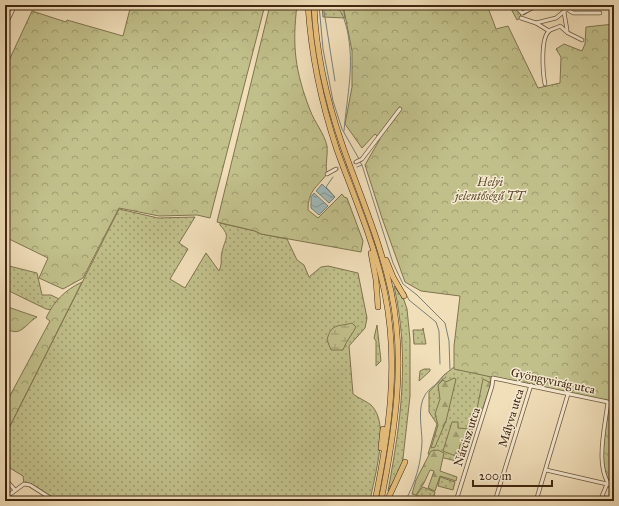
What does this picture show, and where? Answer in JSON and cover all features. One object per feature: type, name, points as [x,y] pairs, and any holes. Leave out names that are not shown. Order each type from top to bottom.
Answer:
[{"type":"highway","points":[[308,5],[312,52],[321,97],[337,149],[368,236],[385,293],[392,342],[391,400],[375,501]]},
{"type":"highway","points":[[314,5],[319,54],[329,101],[343,147],[378,243],[393,301],[397,328],[399,362],[396,416],[381,501]]},
{"type":"highway","points":[[368,236],[375,272],[378,307]]},
{"type":"highway","points":[[378,243],[383,250],[393,277],[404,296]]},
{"type":"highway","points":[[381,468],[380,458],[383,429]]},
{"type":"highway","points":[[387,501],[405,462]]},
{"type":"street","points":[[5,26],[14,5]]},
{"type":"street","points":[[514,5],[522,13]]},
{"type":"street","points":[[539,5],[522,13],[520,20],[536,23],[549,32]]},
{"type":"street","points":[[566,5],[567,9],[573,13],[600,13]]},
{"type":"street","points":[[536,23],[556,18],[567,9]]},
{"type":"street","points":[[564,12],[567,30]]},
{"type":"street","points":[[545,84],[543,47],[544,39],[549,32],[560,26],[567,30],[568,33],[582,40]]},
{"type":"street","points":[[359,161],[400,109]]},
{"type":"street","points":[[327,174],[336,169]]},
{"type":"street","name":"Gyöngyvirág utca","points":[[493,378],[608,402],[601,458],[608,484]]},
{"type":"street","name":"Nárcisz utca","points":[[456,501],[493,378]]},
{"type":"street","name":"Mályva utca","points":[[495,501],[531,385]]},
{"type":"street","points":[[536,501],[568,394]]},
{"type":"street","points":[[546,470],[608,484],[614,490]]},
{"type":"street","points":[[5,479],[15,490]]},
{"type":"street","points":[[5,498],[24,484],[30,485],[53,501]]},
{"type":"street","points":[[600,501],[608,484]]},
{"type":"green space","points":[[131,5],[265,5],[210,218],[197,215],[159,216],[119,208],[83,278],[63,289],[39,278],[48,258],[5,237],[5,69],[32,11],[66,22],[67,20],[123,36]]},
{"type":"green space","points":[[270,5],[297,5],[295,46],[298,70],[310,110],[327,146],[327,174],[311,194],[309,198],[308,210],[318,218],[342,194],[347,198],[363,241],[361,252],[261,234],[255,231],[217,222]]},
{"type":"green space","points":[[322,5],[343,5],[345,18],[323,17]]},
{"type":"green space","name":"Helyi jelentőségű TT","points":[[343,5],[487,5],[496,29],[508,26],[538,88],[560,83],[561,57],[556,49],[564,44],[582,51],[585,44],[586,27],[614,24],[614,488],[608,480],[603,459],[608,402],[454,369],[454,346],[460,296],[421,291],[405,282],[365,165],[380,139],[375,134],[362,148],[345,124],[352,87],[352,51]]},
{"type":"green space","points":[[509,5],[513,5],[521,13],[520,18],[517,20]]},
{"type":"green space","points":[[119,209],[158,218],[195,217],[179,243],[188,249],[170,279],[185,288],[206,253],[219,271],[221,265],[221,254],[226,238],[225,232],[220,223],[287,239],[297,260],[304,265],[309,277],[321,267],[328,266],[358,273],[367,318],[365,328],[349,346],[353,394],[371,405],[377,414],[381,437],[380,451],[370,501],[55,501],[24,484],[23,476],[5,465],[5,436]]},
{"type":"green space","points":[[5,265],[37,273],[42,295],[51,295],[61,300],[53,310],[46,309],[5,289]]},
{"type":"green space","points":[[82,282],[5,436],[5,405],[50,321],[46,318],[53,306],[61,297],[70,289]]},
{"type":"green space","points":[[394,286],[404,300],[407,309],[410,339],[410,396],[402,467],[388,491],[400,414],[403,364],[399,312]]},
{"type":"green space","points":[[5,306],[37,317],[19,331],[10,331],[5,328]]},
{"type":"green space","points":[[352,323],[356,327],[343,350],[331,350],[327,340],[333,328]]},
{"type":"green space","points":[[377,325],[381,361],[376,366],[376,341],[374,338]]},
{"type":"green space","points":[[423,328],[426,344],[414,344],[413,330],[423,330]]},
{"type":"green space","points":[[454,367],[492,377],[460,462],[428,454],[437,424],[429,412],[429,392],[444,375]]},
{"type":"green space","points":[[430,369],[430,371],[419,381],[420,371]]},
{"type":"green space","points":[[454,378],[456,379],[446,421],[435,447],[431,448],[438,425],[435,414],[440,399],[438,385],[443,380],[446,382]]},
{"type":"green space","points":[[483,379],[491,383],[483,408],[477,409]]},
{"type":"green space","points":[[452,422],[458,422],[458,428],[469,429],[470,433],[460,445],[458,457],[443,451]]},
{"type":"green space","points":[[438,450],[444,453],[440,471],[457,477],[456,481],[440,476],[435,491],[428,488],[434,471],[430,470],[416,495],[412,494],[416,480],[431,451]]},
{"type":"green space","points":[[440,477],[455,482],[453,490],[438,486]]},
{"type":"green space","points":[[423,487],[435,492],[433,501],[417,497],[417,494]]},
{"type":"water","points":[[322,184],[335,197],[329,203],[316,191]]},
{"type":"water","points":[[314,193],[328,206],[319,215],[311,208],[311,197]]},
{"type":"waterway","points":[[319,5],[323,49],[333,101],[342,129],[359,159]]},
{"type":"waterway","points":[[335,5],[342,13],[345,22],[350,55],[350,80],[344,131]]},
{"type":"waterway","points":[[5,20],[12,7]]},
{"type":"waterway","points":[[324,11],[335,81]]},
{"type":"waterway","points":[[524,15],[530,11]]},
{"type":"waterway","points":[[357,167],[362,165],[360,162]]},
{"type":"waterway","points":[[362,165],[393,263],[403,284],[417,295],[445,323],[449,341],[450,369]]},
{"type":"waterway","points":[[333,177],[326,187],[334,196]]},
{"type":"waterway","points":[[405,292],[409,300],[436,322],[439,331],[440,364]]},
{"type":"waterway","points":[[405,501],[415,480],[420,457],[422,442],[420,418],[421,406],[425,395],[429,390],[446,377]]},
{"type":"tunnel","points":[[336,169],[356,162]]}]
